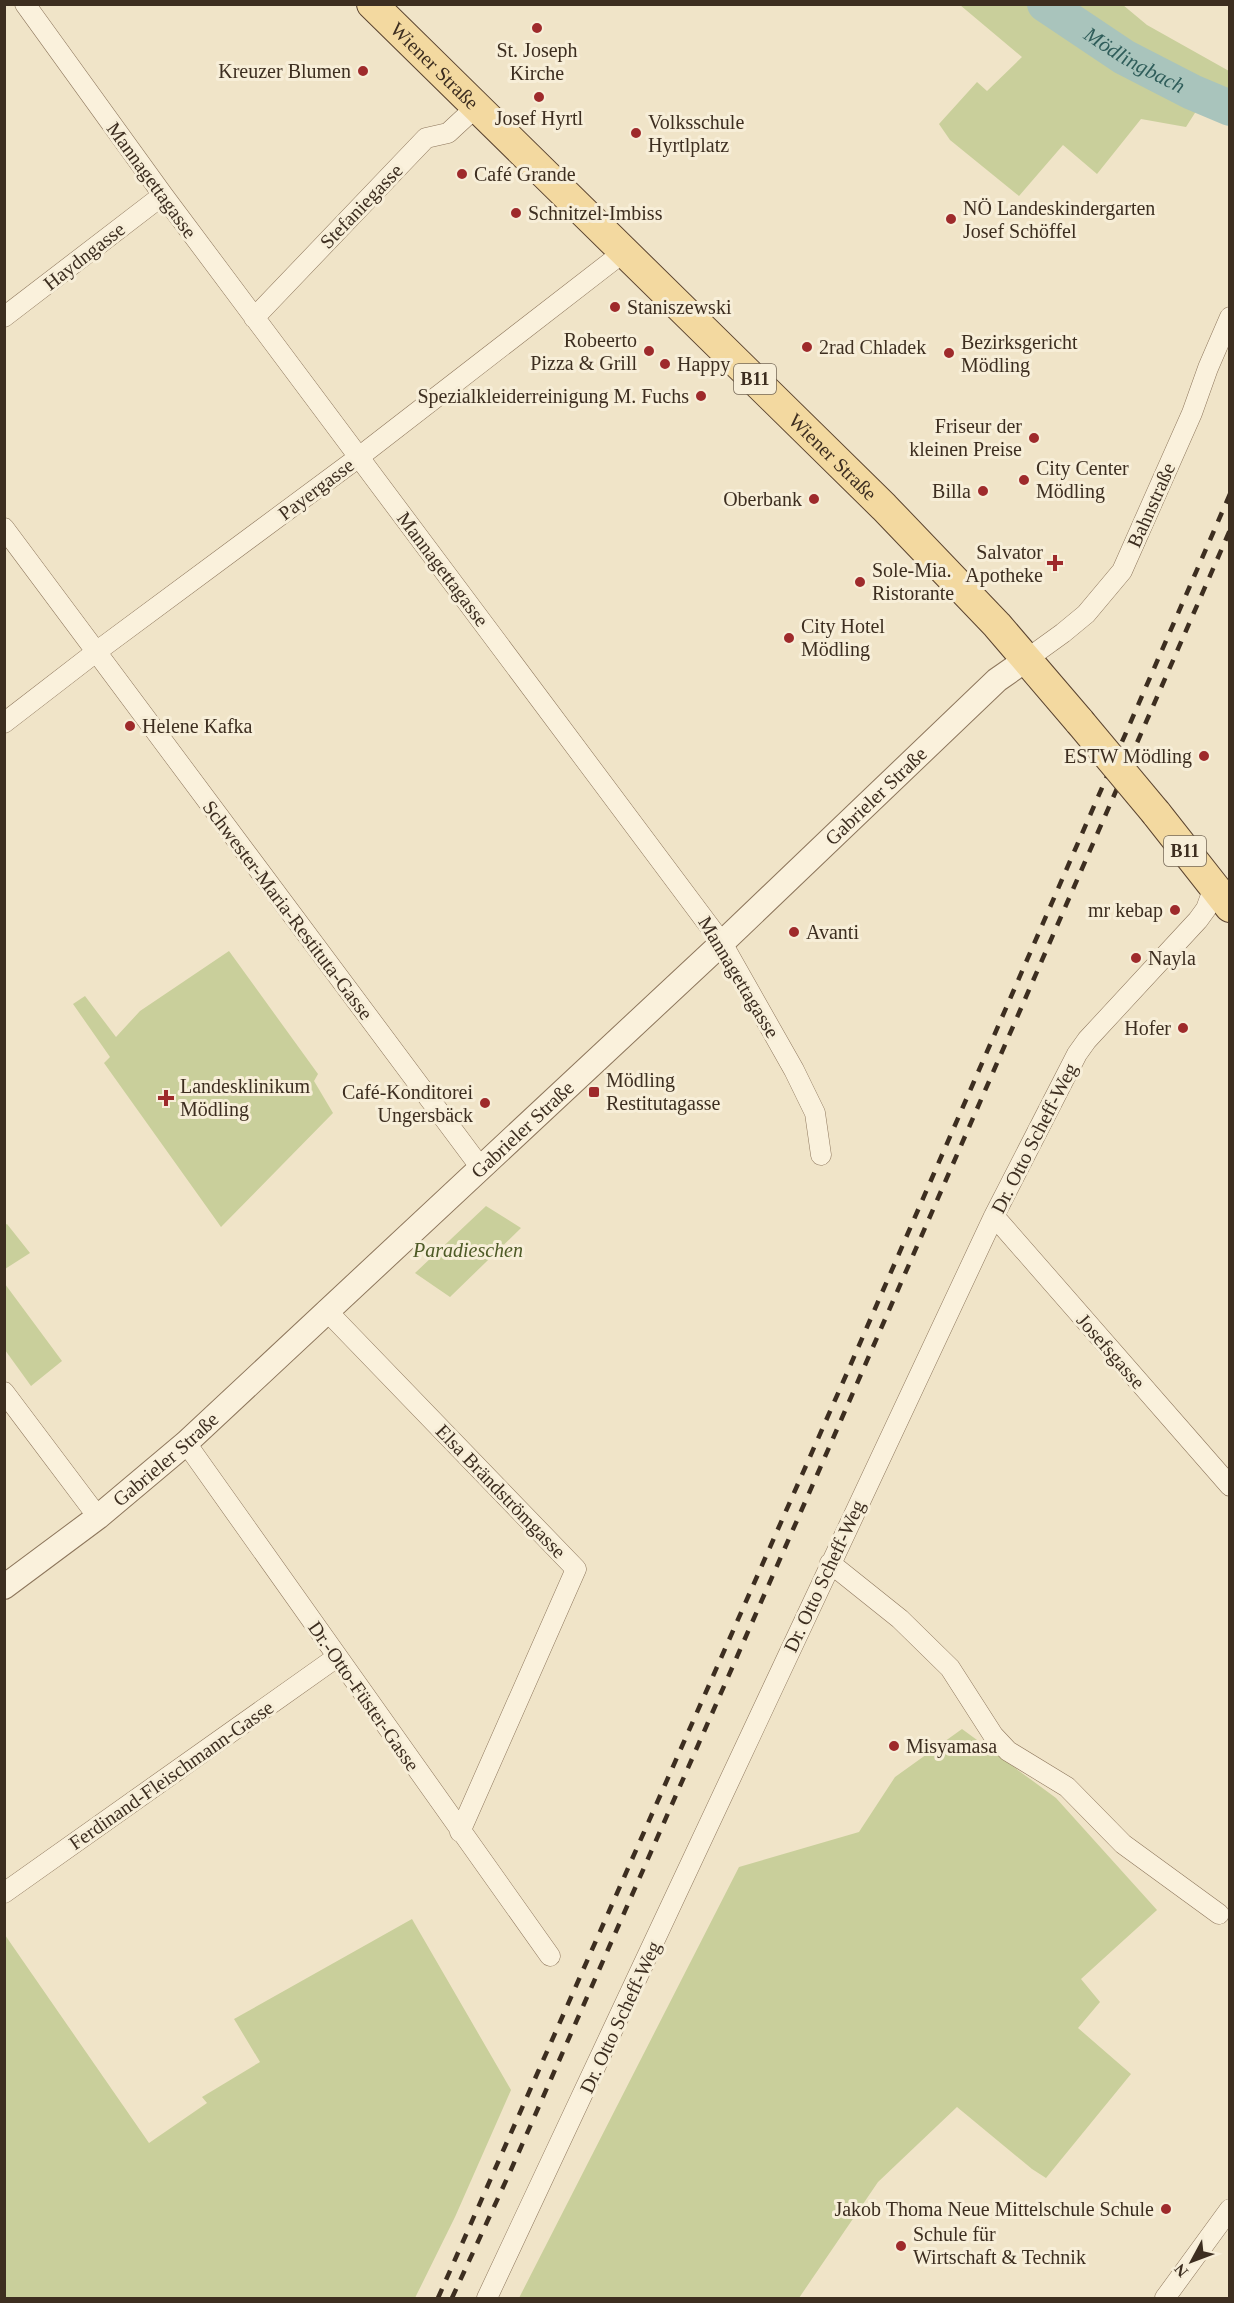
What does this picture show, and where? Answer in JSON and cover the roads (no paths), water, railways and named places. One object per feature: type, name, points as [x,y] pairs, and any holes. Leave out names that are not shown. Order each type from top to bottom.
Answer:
[{"type":"main road","name":"Wiener Straße","points":[[372,4],[475,108],[625,251],[892,515],[997,625],[1156,813],[1224,887]]},
{"type":"street","name":"Mannagettagasse","points":[[25,4],[254,318],[722,943],[794,1070],[815,1113],[821,1155]]},
{"type":"street","name":"Stefaniegasse","points":[[254,318],[426,138],[448,133],[475,108]]},
{"type":"street","name":"Haydngasse","points":[[4,317],[163,195]]},
{"type":"street","name":"Payergasse","points":[[4,723],[359,457],[625,251]]},
{"type":"street","name":"Bahnstraße","points":[[1026,659],[1086,614],[1122,571],[1192,413],[1230,317]]},
{"type":"street","name":"Schwester-Maria-Restituta-Gasse","points":[[4,528],[481,1168]]},
{"type":"street","name":"Gabrieler Straße","points":[[4,1587],[99,1517],[186,1443],[722,943],[998,680],[1026,659]]},
{"type":"street","name":"Dr. Otto Scheff-Weg","points":[[487,2298],[595,2072],[830,1563],[994,1216],[1077,1054],[1087,1040],[1198,920],[1224,887]]},
{"type":"street","name":"Josefsgasse","points":[[994,1216],[1230,1486]]},
{"type":"street","name":"Elsa Brändströmgasse","points":[[326,1310],[576,1569],[460,1832]]},
{"type":"street","points":[[4,1392],[99,1517]]},
{"type":"street","name":"Dr.-Otto-Füster-Gasse","points":[[186,1443],[547,1952]]},
{"type":"street","points":[[830,1563],[900,1619],[950,1668],[993,1736],[1008,1751],[1067,1787],[1123,1844],[1219,1914]]},
{"type":"street","name":"Ferdinand-Fleischmann-Gasse","points":[[4,1893],[337,1657]]},
{"type":"street","points":[[1165,2298],[1230,2209]]},
{"type":"waterway","name":"Mödlingbach","points":[[1045,4],[1124,57],[1192,92],[1230,108]]},
{"type":"railway","points":[[438,2298],[847,1373],[1230,494]]},
{"type":"railway","points":[[452,2298],[510,2172],[817,1475],[1230,530]]},
{"type":"place","name":"St. Joseph Kirche","points":[[537,28]]},
{"type":"place","name":"Kreuzer Blumen","points":[[363,71]]},
{"type":"place","name":"Josef Hyrtl","points":[[539,97]]},
{"type":"place","name":"Volksschule Hyrtlplatz","points":[[636,133]]},
{"type":"place","name":"Café Grande","points":[[462,174]]},
{"type":"place","name":"Schnitzel-Imbiss","points":[[516,213]]},
{"type":"place","name":"NÖ Landeskindergarten Josef Schöffel","points":[[951,219]]},
{"type":"place","name":"Staniszewski","points":[[615,307]]},
{"type":"place","name":"2rad Chladek","points":[[807,347]]},
{"type":"place","name":"Robeerto Pizza & Grill","points":[[649,351]]},
{"type":"place","name":"Bezirksgericht Mödling","points":[[949,353]]},
{"type":"place","name":"Happy","points":[[665,364]]},
{"type":"place","name":"Spezialkleiderreinigung M. Fuchs","points":[[701,396]]},
{"type":"place","name":"Friseur der kleinen Preise","points":[[1034,438]]},
{"type":"place","name":"City Center Mödling","points":[[1024,480]]},
{"type":"place","name":"Billa","points":[[983,491]]},
{"type":"place","name":"Oberbank","points":[[814,499]]},
{"type":"place","name":"Salvator Apotheke","points":[[1055,563]]},
{"type":"place","name":"Sole-Mia. Ristorante","points":[[860,582]]},
{"type":"place","name":"City Hotel Mödling","points":[[789,638]]},
{"type":"place","name":"Helene Kafka","points":[[130,726]]},
{"type":"place","name":"ESTW Mödling","points":[[1204,756]]},
{"type":"place","name":"mr kebap","points":[[1175,910]]},
{"type":"place","name":"Avanti","points":[[794,932]]},
{"type":"place","name":"Nayla","points":[[1136,958]]},
{"type":"place","name":"Hofer","points":[[1183,1028]]},
{"type":"place","name":"Mödling Restitutagasse","points":[[594,1092]]},
{"type":"place","name":"Landesklinikum Mödling","points":[[166,1098]]},
{"type":"place","name":"Café-Konditorei Ungersbäck","points":[[485,1103]]},
{"type":"place","name":"Misyamasa","points":[[894,1746]]},
{"type":"place","name":"Jakob Thoma Neue Mittelschule Schule","points":[[1166,2209]]},
{"type":"place","name":"Schule für Wirtschaft & Technik","points":[[901,2246]]},
{"type":"park label","name":"Paradieschen","points":[[468,1250]]}]
